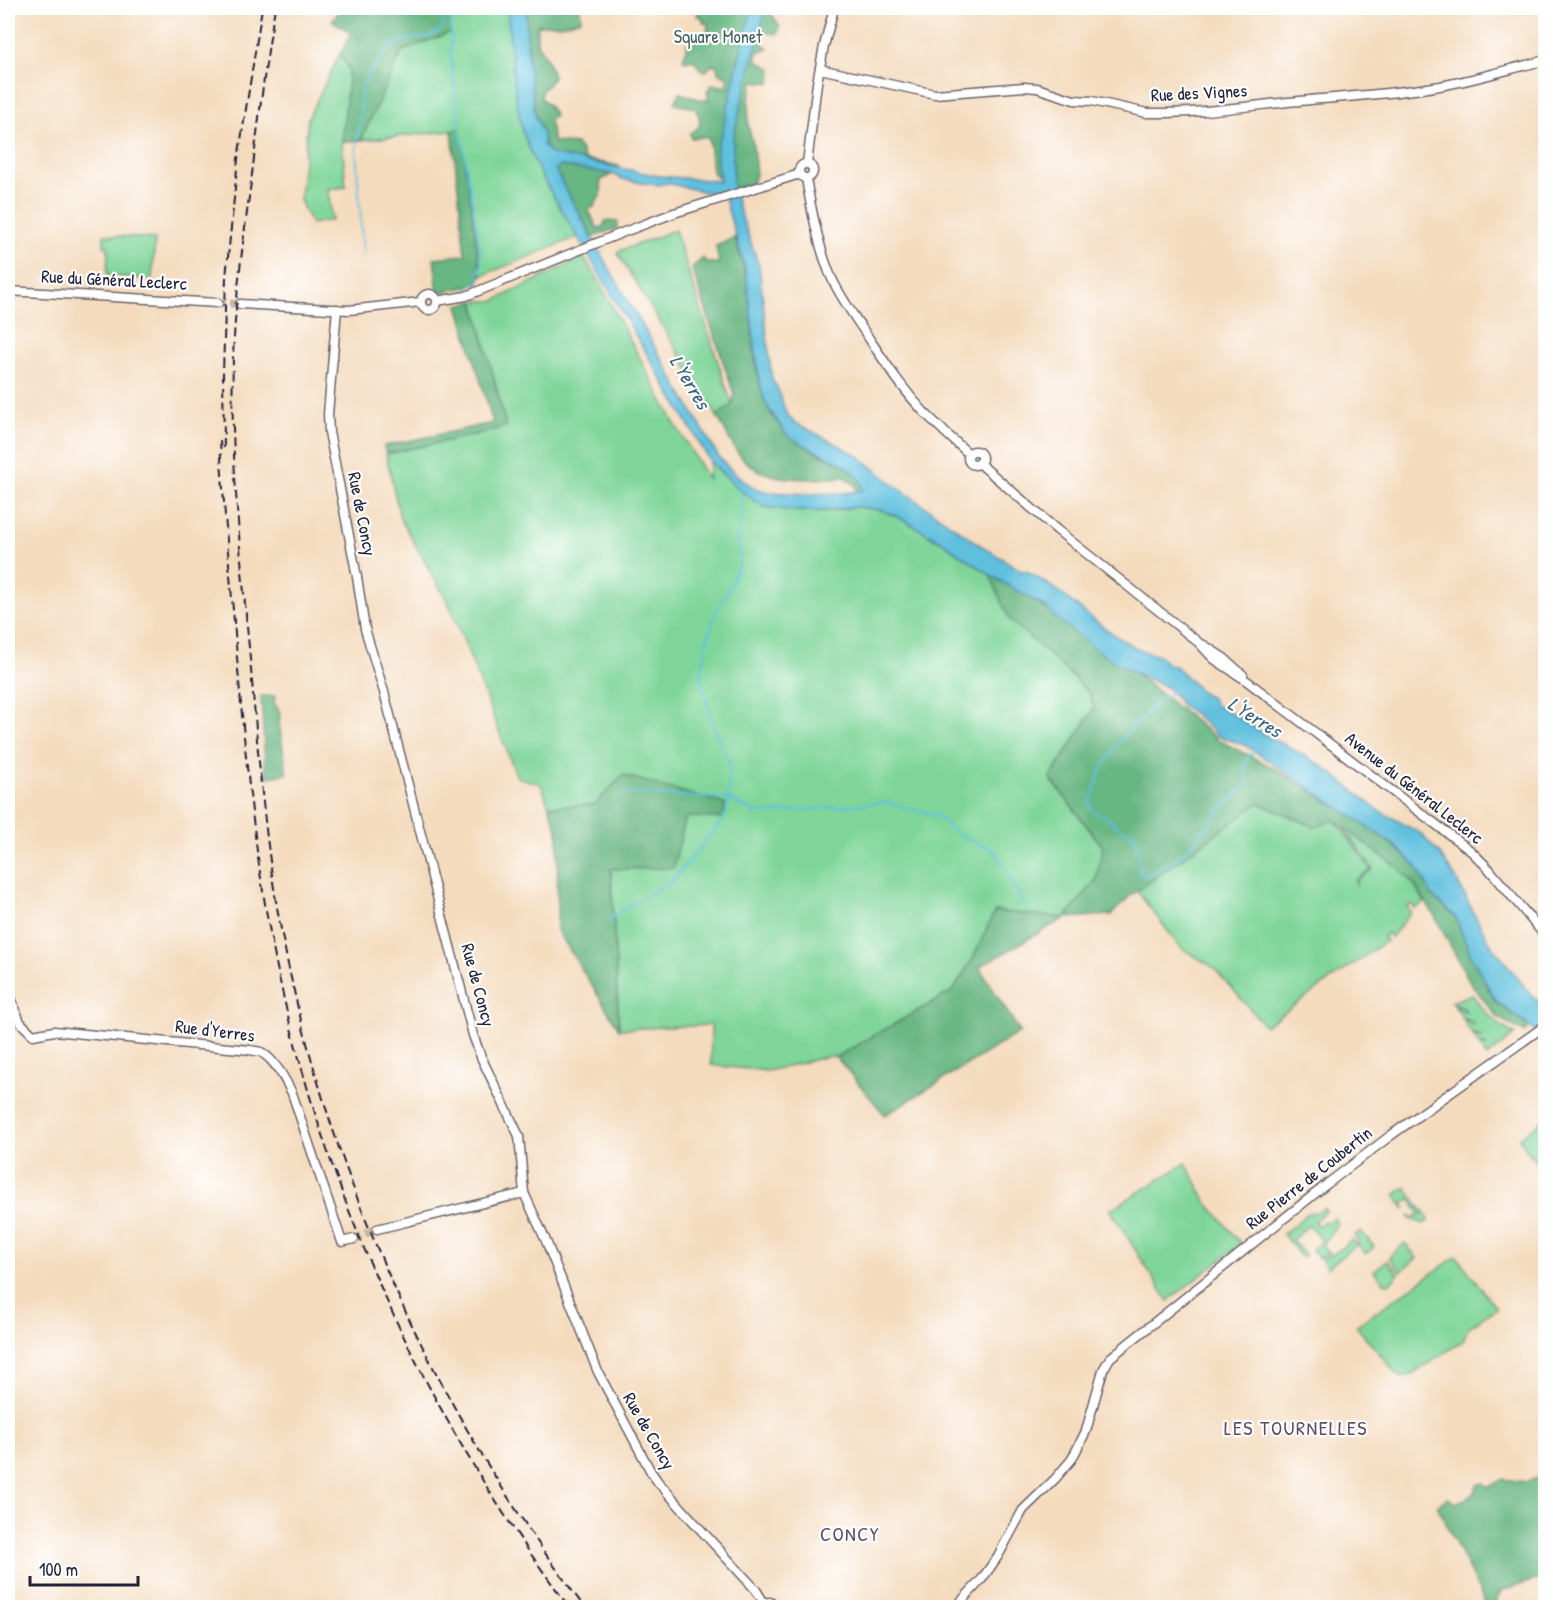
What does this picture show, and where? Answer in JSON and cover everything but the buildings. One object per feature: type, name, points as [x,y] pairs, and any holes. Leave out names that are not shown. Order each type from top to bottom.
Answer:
[{"type":"street","points":[[820,69],[834,8]]},
{"type":"street","name":"Rue des Vignes","points":[[820,69],[935,94],[1024,87],[1036,88],[1074,100],[1092,101],[1147,113],[1194,113],[1436,87],[1545,60]]},
{"type":"street","name":"Avenue du Général Leclerc","points":[[820,69],[807,164],[811,166],[813,172],[811,176],[803,176],[828,271],[875,347],[924,412],[969,454],[976,451],[980,453],[982,457],[980,463],[1057,530],[1198,642],[1214,659],[1248,681],[1476,856],[1545,937]]},
{"type":"street","points":[[240,304],[353,310],[421,302],[423,307],[431,309],[436,306],[437,300],[466,296],[674,213],[803,176]]},
{"type":"street","name":"Rue du Général Leclerc","points":[[8,291],[218,303]]},
{"type":"street","name":"Rue de Concy","points":[[337,309],[328,414],[329,432],[365,629],[384,692],[473,1035],[481,1057],[519,1136],[524,1193],[546,1241],[598,1372],[651,1472],[700,1530],[756,1590],[762,1605],[773,1603],[778,1608]]},
{"type":"street","name":"Rue d'Yerres","points":[[8,990],[20,1022],[33,1035],[54,1031],[261,1053],[277,1067],[292,1093],[342,1242],[354,1239]]},
{"type":"street","name":"Rue Pierre de Coubertin","points":[[955,1608],[994,1563],[1023,1510],[1072,1459],[1086,1431],[1103,1370],[1110,1358],[1275,1224],[1390,1136],[1545,1025]]},
{"type":"street","points":[[377,1229],[524,1193]]},
{"type":"green space","points":[[343,8],[451,8],[451,32],[402,51],[361,140],[342,142],[349,69],[340,54],[351,33],[332,20]]},
{"type":"green space","points":[[451,8],[507,8],[518,107],[541,175],[578,237],[481,276],[460,128],[452,131],[361,140],[402,51],[451,32]]},
{"type":"green space","points":[[526,8],[580,8],[581,19],[562,25],[537,26],[537,43],[548,61],[553,77],[542,90],[541,98],[555,116],[549,120],[554,142],[576,144],[584,159],[619,166],[611,175],[600,181],[602,192],[594,207],[588,209],[598,229],[604,226],[605,221],[618,222],[617,228],[593,237],[571,200],[555,168],[551,154],[544,146],[531,90]]},
{"type":"green space","name":"Square Monet","points":[[699,8],[725,8],[726,11],[732,8],[772,8],[771,13],[780,27],[777,34],[763,32],[762,43],[769,49],[757,52],[757,61],[772,69],[770,83],[753,81],[749,99],[748,125],[756,175],[751,184],[731,189],[724,185],[712,171],[709,139],[691,138],[690,133],[699,127],[700,119],[695,108],[674,104],[680,93],[701,100],[709,100],[707,92],[712,84],[727,87],[727,76],[718,73],[717,65],[711,65],[707,71],[701,70],[693,59],[683,60],[688,42],[696,31],[702,32],[705,36],[711,37],[713,34],[707,31],[708,24],[703,22],[703,18],[697,16]]},
{"type":"green space","points":[[340,54],[349,69],[342,142],[346,187],[328,189],[332,220],[311,224],[300,200],[308,118]]},
{"type":"green space","points":[[460,128],[481,276],[478,284],[438,293],[434,258],[465,255],[452,131]]},
{"type":"green space","points":[[675,230],[732,405],[717,416],[617,252]]},
{"type":"green space","points":[[104,235],[155,239],[152,279],[107,276],[108,247],[104,246]]},
{"type":"green space","points":[[735,237],[747,280],[755,358],[766,404],[773,417],[787,432],[815,452],[852,470],[862,482],[864,490],[857,492],[855,485],[845,477],[787,478],[760,471],[748,464],[738,453],[717,416],[732,405],[734,394],[692,268],[703,258],[707,263],[719,263],[716,246]]},
{"type":"green space","points":[[583,257],[596,276],[676,426],[708,479],[710,461],[764,507],[796,511],[831,511],[856,507],[882,510],[902,519],[942,542],[992,576],[1069,673],[1090,694],[1094,709],[1050,778],[1103,847],[1096,880],[1065,918],[995,911],[973,958],[953,991],[836,1057],[830,1056],[767,1071],[711,1065],[711,1025],[619,1029],[611,869],[673,868],[686,817],[723,818],[594,805],[549,806],[541,784],[517,777],[450,606],[400,518],[386,454],[506,426],[474,301],[494,301]]},
{"type":"green space","points":[[474,301],[506,426],[386,454],[384,446],[493,423],[458,305]]},
{"type":"green space","points":[[988,570],[1120,661],[1220,741],[1274,768],[1364,824],[1393,845],[1416,866],[1433,897],[1455,916],[1472,958],[1496,1002],[1529,1027],[1524,1032],[1497,1017],[1470,982],[1433,913],[1413,883],[1398,868],[1334,820],[1315,827],[1259,803],[1131,895],[1111,915],[1065,918],[1096,880],[1103,847],[1050,778],[1094,709],[1090,694],[1009,619]]},
{"type":"green space","points":[[261,696],[275,696],[274,703],[280,715],[279,723],[287,774],[266,777]]},
{"type":"green space","points":[[623,775],[725,804],[723,818],[686,817],[673,868],[611,869],[619,1029],[557,930],[558,831],[549,806],[594,805]]},
{"type":"green space","points":[[1259,803],[1315,827],[1334,820],[1371,869],[1355,880],[1356,885],[1357,880],[1373,869],[1345,829],[1398,868],[1413,883],[1425,902],[1415,909],[1412,904],[1407,907],[1411,912],[1391,938],[1388,933],[1383,936],[1386,941],[1265,1026],[1213,967],[1181,948],[1137,891]]},
{"type":"green space","points":[[995,911],[1065,918],[979,967],[1020,1032],[885,1115],[836,1057],[953,991],[973,958]]},
{"type":"green space","points":[[1472,994],[1490,1017],[1515,1034],[1487,1057],[1480,1046],[1486,1046],[1479,1045],[1473,1035],[1481,1038],[1481,1036],[1471,1033],[1463,1019],[1473,1025],[1473,1023],[1461,1016],[1454,1005],[1466,1012],[1465,1009],[1452,1002]]},
{"type":"green space","points":[[1545,1119],[1545,1176],[1519,1138]]},
{"type":"green space","points":[[1186,1163],[1206,1201],[1241,1244],[1168,1301],[1110,1210]]},
{"type":"green space","points":[[1405,1187],[1429,1220],[1424,1224],[1410,1219],[1410,1215],[1413,1218],[1420,1214],[1410,1199],[1403,1204],[1404,1209],[1395,1195]]},
{"type":"green space","points":[[1324,1208],[1326,1211],[1314,1221],[1318,1226],[1334,1218],[1338,1223],[1322,1246],[1328,1253],[1320,1259],[1312,1249],[1322,1241],[1309,1225],[1292,1240],[1305,1255],[1302,1258],[1283,1234],[1308,1213],[1318,1212]]},
{"type":"green space","points":[[1361,1231],[1374,1247],[1366,1254],[1357,1244],[1359,1242],[1354,1236]]},
{"type":"green space","points":[[1352,1240],[1356,1245],[1327,1268],[1322,1261]]},
{"type":"green space","points":[[1405,1243],[1417,1258],[1401,1272],[1389,1257]]},
{"type":"green space","name":"LES TOURNELLES","points":[[1457,1256],[1496,1308],[1468,1328],[1463,1341],[1407,1377],[1399,1377],[1356,1326]]},
{"type":"green space","points":[[1387,1260],[1399,1274],[1389,1284],[1385,1283],[1374,1271]]},
{"type":"green space","points":[[1545,1458],[1545,1577],[1501,1591],[1494,1607],[1481,1607],[1486,1605],[1437,1505],[1448,1498],[1456,1503],[1475,1493],[1477,1484],[1481,1482],[1489,1487],[1503,1479],[1526,1482],[1541,1477],[1541,1467]]},
{"type":"water","points":[[507,8],[526,8],[528,60],[535,114],[543,134],[544,146],[551,154],[659,176],[720,181],[717,144],[722,134],[752,8],[766,8],[733,137],[733,184],[738,206],[759,266],[772,380],[777,387],[786,413],[794,422],[857,455],[896,486],[977,543],[1054,588],[1121,639],[1148,653],[1159,655],[1166,663],[1176,667],[1205,695],[1212,698],[1215,705],[1324,767],[1378,810],[1420,833],[1440,854],[1456,879],[1488,940],[1530,994],[1545,1006],[1545,1038],[1497,1002],[1472,958],[1455,916],[1433,897],[1416,866],[1393,844],[1245,745],[1218,736],[1196,715],[1180,704],[1166,687],[1121,666],[1094,648],[1044,606],[902,519],[882,510],[856,507],[796,511],[764,507],[739,489],[710,461],[536,164],[525,138],[520,118]],"holes":[[[561,166],[613,174],[622,179],[642,183],[658,185],[667,183],[705,192],[724,193],[745,268],[759,380],[766,403],[786,434],[843,464],[860,480],[863,490],[826,493],[765,491],[751,486],[718,456],[606,263],[555,169]]]},
{"type":"waterway","points":[[363,255],[356,151],[361,89],[372,69],[393,44],[413,38],[426,38],[436,33],[443,26],[445,8]]},
{"type":"waterway","points":[[451,8],[451,57],[457,111],[482,260],[477,282],[467,289]]},
{"type":"waterway","points":[[606,922],[671,882],[718,826],[727,811],[730,765],[714,729],[701,678],[707,640],[717,610],[740,563],[737,539],[743,512],[740,487]]},
{"type":"waterway","points":[[1173,690],[1156,702],[1121,740],[1101,770],[1090,804],[1092,810],[1106,817],[1121,830],[1134,833],[1140,873],[1144,876],[1178,858],[1221,809],[1247,784],[1245,765],[1248,757],[1256,749]]},
{"type":"waterway","points":[[624,793],[728,799],[756,813],[887,802],[938,816],[957,834],[995,850],[1025,905]]},
{"type":"tunnel","points":[[218,303],[240,304]]},
{"type":"tunnel","points":[[354,1239],[377,1229]]},
{"type":"railway","points":[[224,448],[223,373],[226,277],[238,159],[262,8]]},
{"type":"railway","points":[[275,8],[240,266],[233,359],[233,437],[262,792],[278,913],[298,1007],[323,1099],[354,1190],[390,1278],[432,1364],[478,1448],[529,1530],[585,1608]]},
{"type":"railway","points":[[220,440],[244,740],[261,879],[273,948],[293,1037],[319,1124],[349,1210],[384,1294],[424,1377],[468,1456],[517,1534],[570,1608]]},
{"type":"district","name":"LES TOURNELLES","points":[[1296,1428]]},
{"type":"district","name":"CONCY","points":[[850,1534]]},
{"type":"water label","name":"L'Yerres","points":[[690,382]]},
{"type":"water label","name":"L'Yerres","points":[[1255,717]]}]
